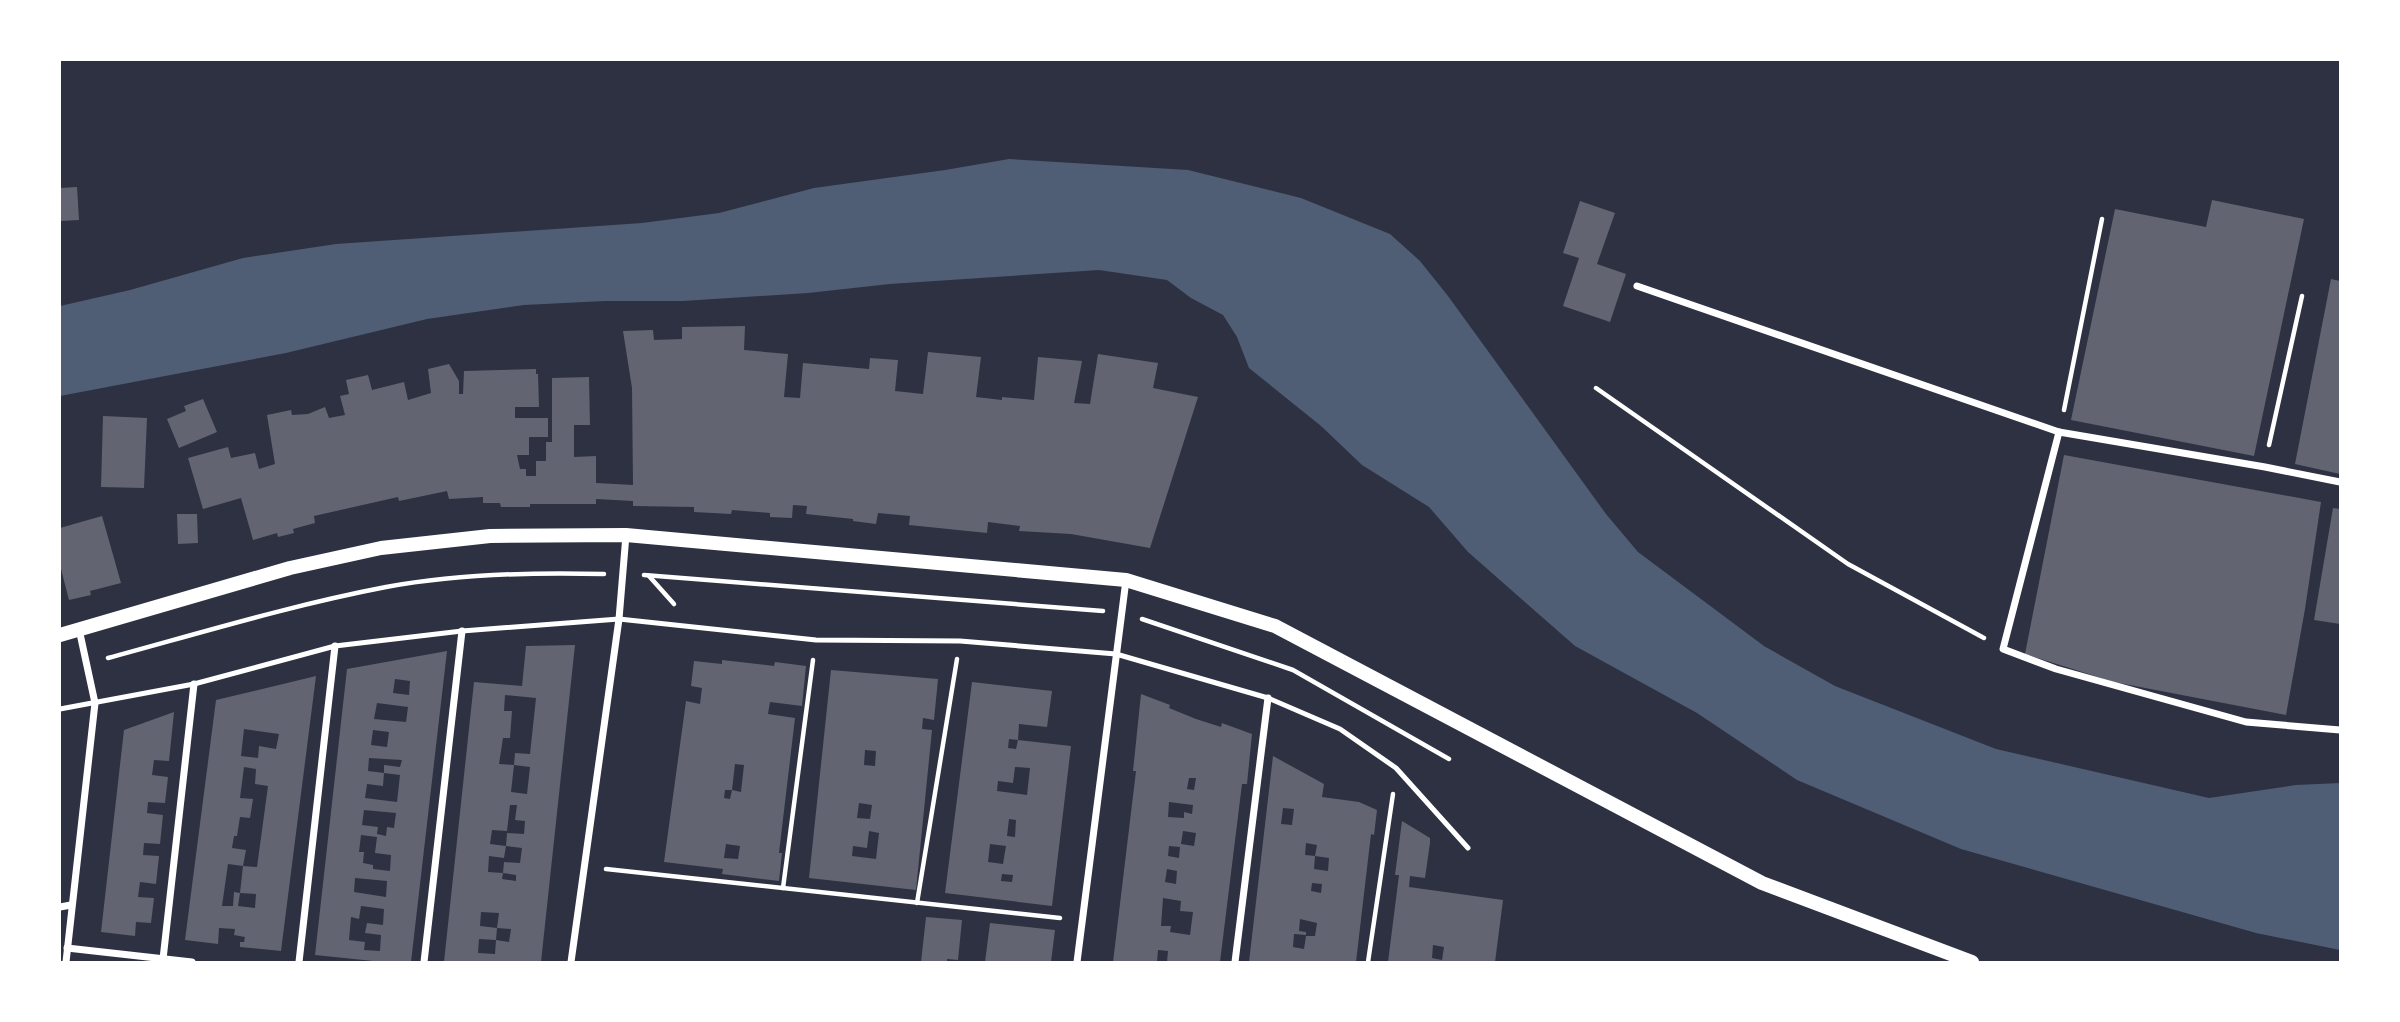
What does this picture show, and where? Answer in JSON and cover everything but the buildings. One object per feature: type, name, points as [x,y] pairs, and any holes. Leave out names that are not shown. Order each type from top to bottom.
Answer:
[{"type":"main road","points":[[60,635],[290,568],[381,548],[490,536],[626,535],[1126,580],[1275,626],[1762,883],[1972,962]]},
{"type":"street","points":[[1637,286],[2059,432],[2340,482]]},
{"type":"street","points":[[2059,432],[2003,649],[2056,669],[2246,722],[2340,730]]},
{"type":"street","points":[[571,962],[619,619],[626,535]]},
{"type":"street","points":[[1077,962],[1126,580]]},
{"type":"street","points":[[65,962],[96,703],[79,629]]},
{"type":"street","points":[[424,962],[462,631]]},
{"type":"street","points":[[299,962],[335,646]]},
{"type":"street","points":[[163,959],[194,684]]},
{"type":"street","points":[[1235,962],[1268,698]]},
{"type":"street","points":[[60,907],[71,905]]},
{"type":"street","points":[[67,948],[192,962]]},
{"type":"lane","points":[[60,709],[194,684],[335,646],[462,631],[619,619],[816,640],[960,641],[1116,654],[1268,698],[1340,729],[1396,768],[1468,848]]},
{"type":"path","points":[[2059,432],[2102,219]]},
{"type":"path","points":[[2265,467],[2302,296]]},
{"type":"path","points":[[1596,388],[1849,564],[2003,649]]},
{"type":"path","points":[[783,888],[816,640]]},
{"type":"path","points":[[917,903],[960,641]]},
{"type":"path","points":[[1368,962],[1396,768]]},
{"type":"path","points":[[584,867],[1081,920]]},
{"type":"water","points":[[1009,159],[1188,170],[1301,198],[1390,234],[1420,261],[1448,296],[1606,514],[1638,552],[1764,646],[1835,686],[1996,749],[2209,798],[2296,785],[2340,783],[2340,950],[2256,933],[1961,849],[1797,780],[1697,713],[1575,646],[1468,552],[1429,507],[1362,465],[1321,426],[1249,368],[1237,337],[1223,315],[1191,298],[1167,280],[1099,270],[683,301],[524,305],[427,319],[286,353],[60,396],[60,306],[130,290],[243,258],[336,244],[642,223],[719,213],[814,188]]}]
